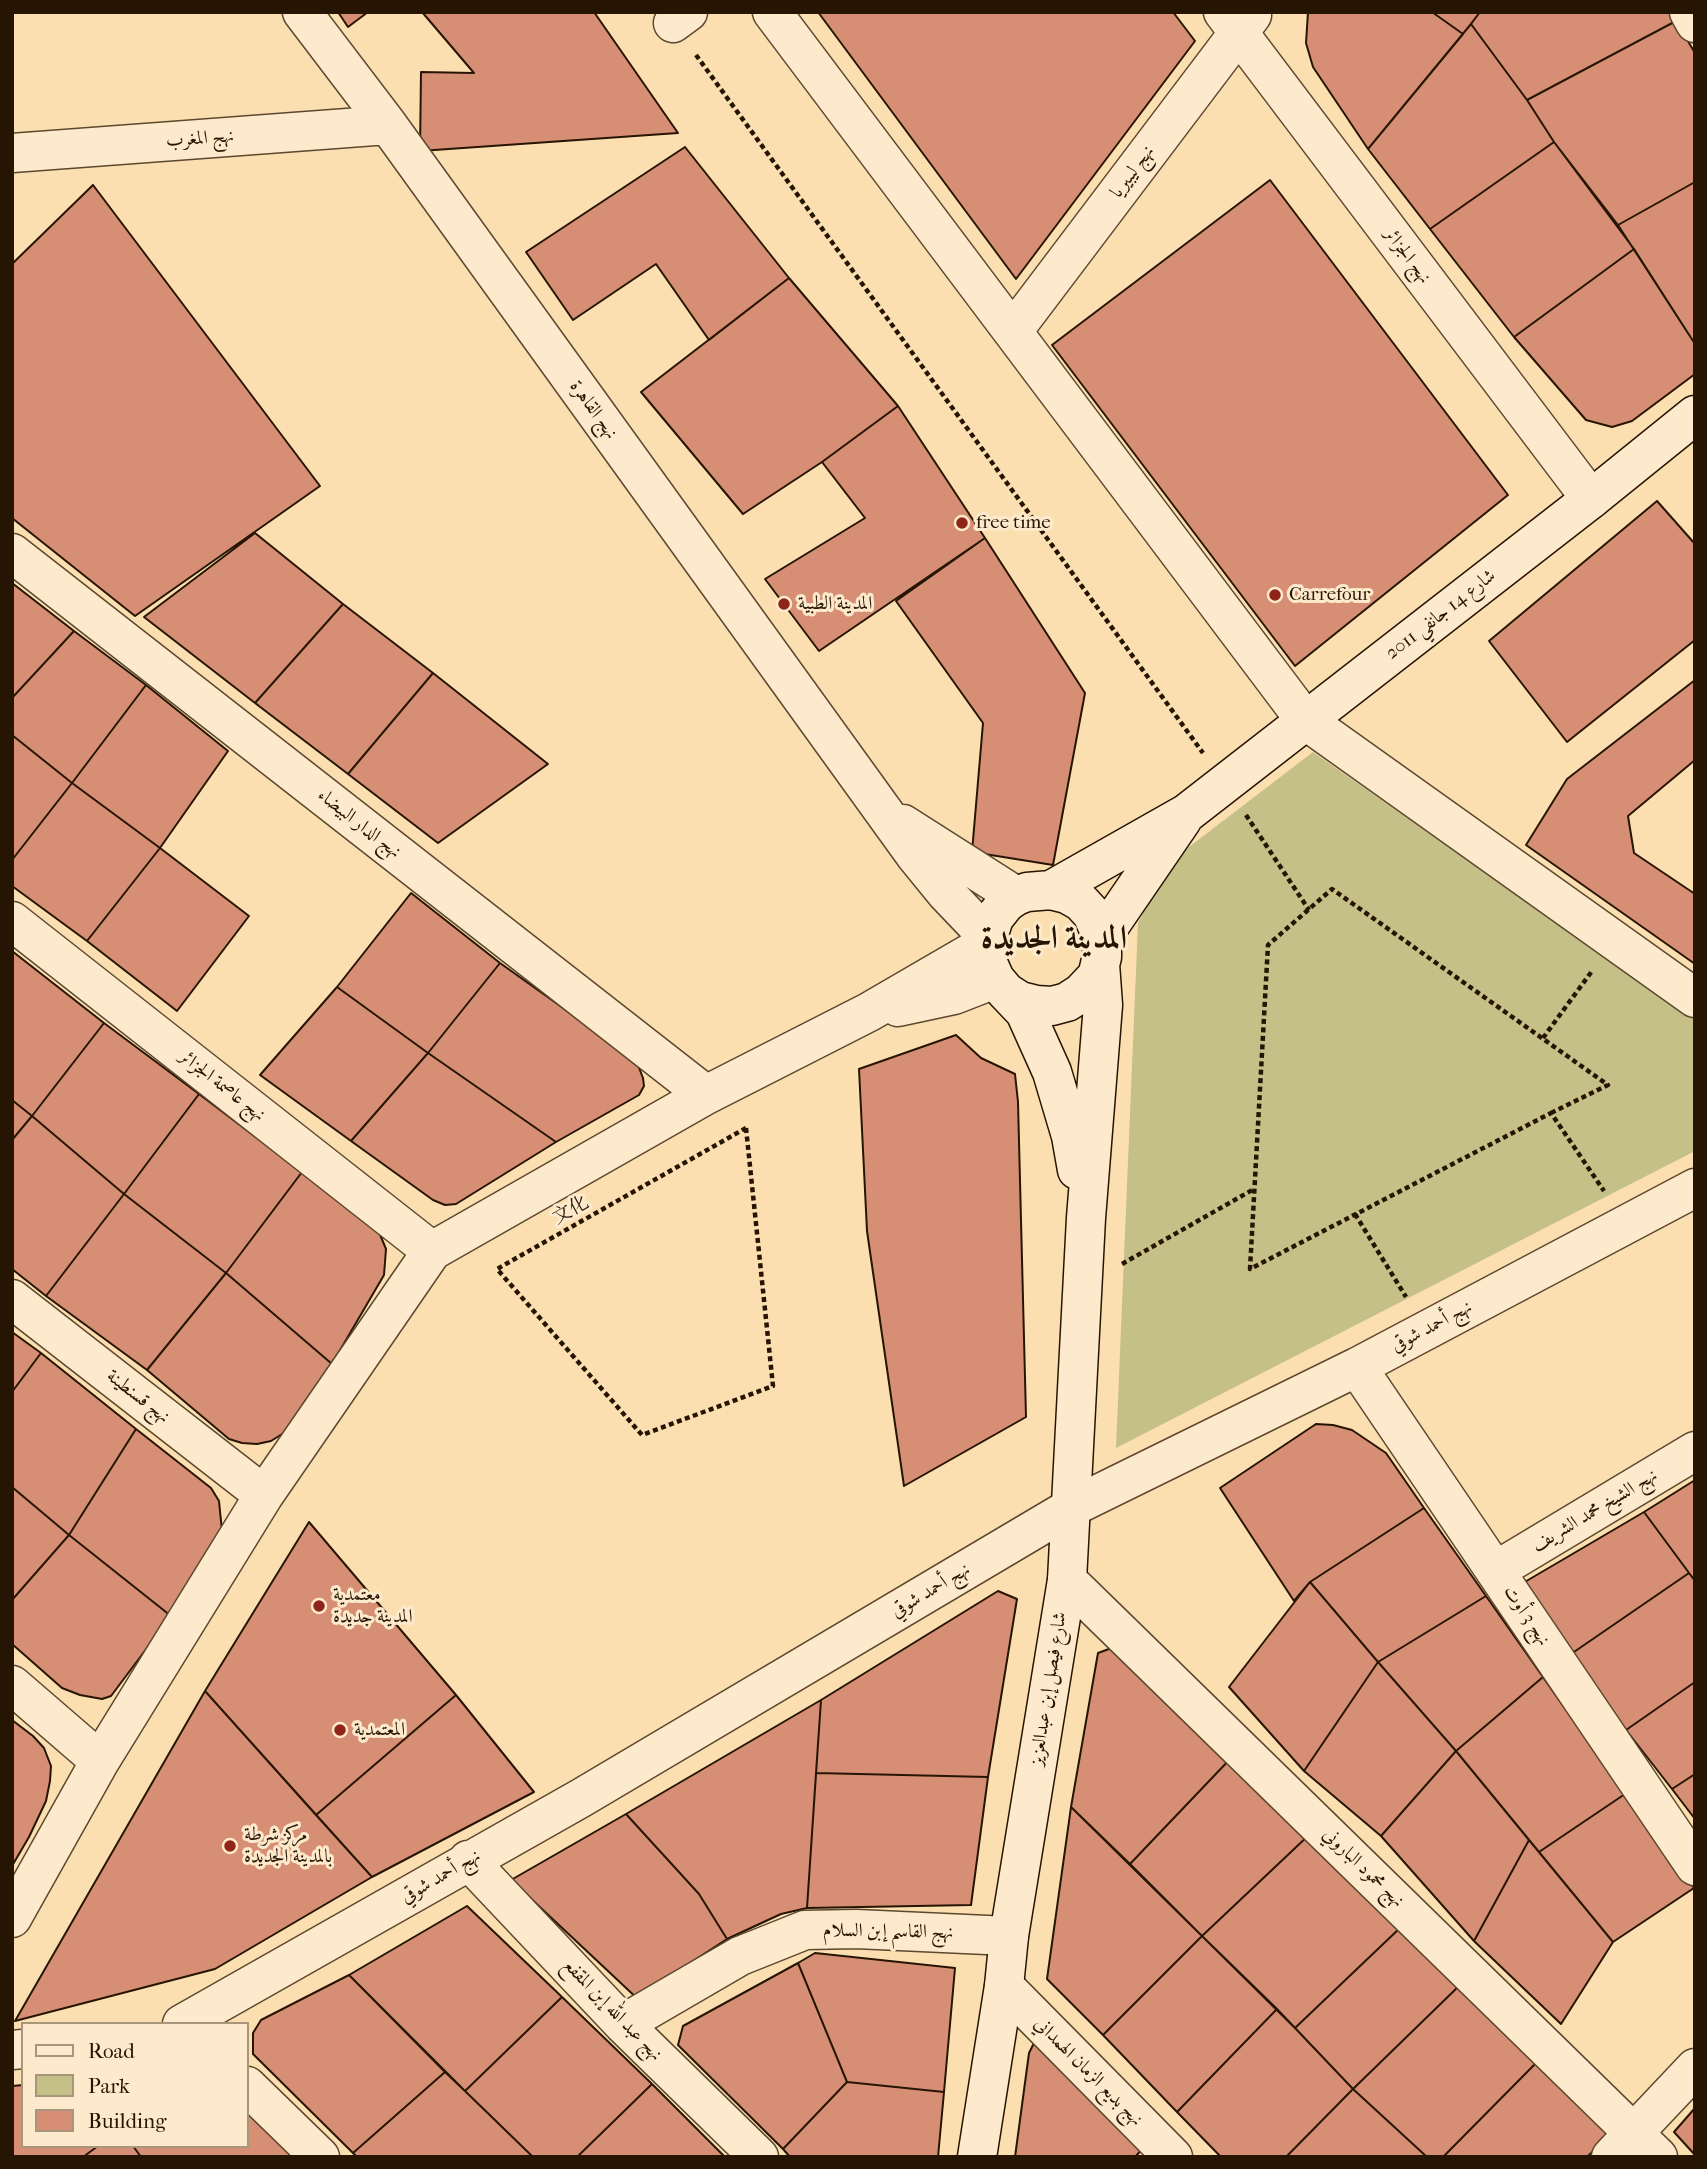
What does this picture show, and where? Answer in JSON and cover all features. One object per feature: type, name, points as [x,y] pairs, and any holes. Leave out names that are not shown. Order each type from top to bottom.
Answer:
[{"type":"street","name":"نهج القاهرة","points":[[302,12],[388,125],[881,809],[946,893],[994,963],[1025,1012],[1052,1072],[1071,1136],[1086,1218]]},
{"type":"street","points":[[772,12],[1305,720],[1695,998]]},
{"type":"street","points":[[1689,12],[1695,23]]},
{"type":"street","name":"نهج ليبيريا","points":[[1013,331],[1238,19]]},
{"type":"street","name":"نهج الجزائر","points":[[1238,19],[1591,499]]},
{"type":"street","name":"نهج المغرب","points":[[12,153],[388,125]]},
{"type":"street","name":"شارع 14 جانفي 2011","points":[[1186,813],[1591,499],[1695,415]]},
{"type":"street","name":"نهج الدار البيضاء","points":[[12,553],[706,1095]]},
{"type":"street","points":[[881,809],[1034,893],[1067,894],[1081,902],[1092,914],[1101,950],[1103,1005],[1086,1218]]},
{"type":"street","points":[[1186,813],[1101,950],[1097,976],[1081,993],[1067,1002],[1052,1006],[1020,1001],[994,963],[994,918],[1006,903],[1034,893],[1186,813]]},
{"type":"street","name":"نهج عاصمة الجزائر","points":[[12,921],[432,1251]]},
{"type":"street","points":[[12,1918],[100,1761],[264,1495],[432,1251],[706,1095],[869,1012],[994,963]]},
{"type":"street","name":"نهج أحمد شوقي","points":[[186,2022],[581,1798],[1072,1507],[1357,1367],[1695,1188]]},
{"type":"street","name":"شارع فيصل إبن عبدالعزيز","points":[[977,2157],[1066,1580],[1086,1218]]},
{"type":"street","name":"نهج قسنطينة","points":[[12,1300],[264,1495]]},
{"type":"street","name":"نهج 3 أوت","points":[[1357,1367],[1695,1866]]},
{"type":"street","name":"نهج الشيخ محمد الشريف","points":[[1495,1571],[1695,1451]]},
{"type":"street","name":"نهج محمود الباروني","points":[[1066,1580],[1635,2149]]},
{"type":"street","points":[[12,1685],[100,1761]]},
{"type":"street","name":"نهج عبد الله إبن المقفع","points":[[468,1860],[623,2024],[759,2157]]},
{"type":"street","name":"نهج القاسم إبن السلام","points":[[623,2024],[740,1955],[805,1930],[856,1929],[1009,1936]]},
{"type":"street","name":"نهج بديع الزمان الهمداني","points":[[1004,1986],[1173,2157]]},
{"type":"street","points":[[1635,2149],[1695,2067]]},
{"type":"street","points":[[248,2087],[320,2157]]},
{"type":"path","points":[[680,18],[1225,783],[1309,910]]},
{"type":"path","points":[[1332,889],[1608,1085],[1250,1269],[1268,945],[1309,910],[1332,889]]},
{"type":"path","points":[[1543,1038],[1615,940]]},
{"type":"path","points":[[1551,1113],[1626,1224]]},
{"type":"path","name":"文化","points":[[746,1128],[773,1386],[642,1434],[497,1269],[746,1128]]},
{"type":"path","points":[[1082,1287],[1255,1189]]},
{"type":"path","points":[[1355,1214],[1427,1331]]},
{"type":"green space","points":[[1313,752],[1695,1020],[1695,1151],[1116,1448],[1138,923],[1172,860]]},
{"type":"building","points":[[338,12],[368,12],[348,27]]},
{"type":"building","points":[[422,12],[594,12],[678,133],[420,151],[421,72],[474,73]]},
{"type":"building","points":[[818,12],[1173,12],[1195,41],[1016,279]]},
{"type":"building","points":[[1308,12],[1432,12],[1463,34],[1368,149],[1313,67],[1306,43]]},
{"type":"building","points":[[1432,12],[1480,12],[1463,34]]},
{"type":"building","points":[[1480,12],[1671,12],[1676,21],[1527,100],[1471,24]]},
{"type":"building","points":[[1676,21],[1695,53],[1695,182],[1618,225],[1554,142],[1527,100]]},
{"type":"building","points":[[1471,24],[1554,142],[1430,229],[1368,149]]},
{"type":"building","points":[[1554,142],[1634,249],[1514,337],[1430,229]]},
{"type":"building","points":[[685,147],[789,278],[709,340],[656,264],[573,320],[526,252]]},
{"type":"building","points":[[1270,180],[1508,495],[1295,666],[1052,345]]},
{"type":"building","points":[[1695,182],[1695,344],[1618,225]]},
{"type":"building","points":[[93,185],[320,486],[135,616],[12,518],[12,264]]},
{"type":"building","points":[[1634,249],[1695,344],[1695,374],[1632,421],[1612,427],[1586,420],[1514,337]]},
{"type":"building","points":[[789,278],[898,406],[822,462],[743,514],[641,392]]},
{"type":"building","points":[[898,406],[985,538],[819,651],[765,579],[865,518],[822,462]]},
{"type":"building","points":[[1657,501],[1695,544],[1695,640],[1567,742],[1489,641]]},
{"type":"building","points":[[255,533],[343,604],[255,703],[144,617]]},
{"type":"building","points":[[985,538],[1085,693],[1053,865],[972,852],[983,723],[896,601]]},
{"type":"building","points":[[12,583],[74,631],[12,698]]},
{"type":"building","points":[[343,604],[433,673],[348,774],[255,703]]},
{"type":"building","points":[[74,631],[146,685],[72,783],[12,735],[12,698]]},
{"type":"building","points":[[433,673],[548,764],[438,843],[348,774]]},
{"type":"building","points":[[1695,680],[1695,760],[1628,816],[1634,853],[1695,894],[1695,964],[1526,845],[1567,779]]},
{"type":"building","points":[[146,685],[228,751],[160,848],[72,783]]},
{"type":"building","points":[[12,735],[72,783],[12,860]]},
{"type":"building","points":[[72,783],[160,848],[87,941],[12,886],[12,860]]},
{"type":"building","points":[[160,848],[249,916],[177,1011],[87,941]]},
{"type":"building","points":[[411,893],[500,963],[428,1053],[337,987]]},
{"type":"building","points":[[12,951],[104,1023],[32,1116],[12,1100]]},
{"type":"building","points":[[500,963],[636,1060],[644,1086],[639,1095],[556,1142],[428,1053]]},
{"type":"building","points":[[337,987],[428,1053],[351,1141],[260,1075]]},
{"type":"building","points":[[104,1023],[199,1094],[124,1194],[32,1116]]},
{"type":"building","points":[[956,1035],[981,1058],[1015,1074],[1018,1102],[1026,1417],[904,1486],[867,1231],[859,1069]]},
{"type":"building","points":[[428,1053],[556,1142],[456,1204],[445,1205],[433,1200],[351,1141]]},
{"type":"building","points":[[199,1094],[302,1172],[226,1273],[124,1194]]},
{"type":"building","points":[[12,1100],[32,1116],[12,1140]]},
{"type":"building","points":[[32,1116],[124,1194],[46,1296],[12,1269],[12,1140]]},
{"type":"building","points":[[302,1172],[379,1232],[386,1249],[384,1275],[332,1364],[226,1273]]},
{"type":"building","points":[[124,1194],[226,1273],[147,1370],[46,1296]]},
{"type":"building","points":[[226,1273],[332,1364],[287,1431],[271,1441],[257,1444],[229,1439],[147,1370]]},
{"type":"building","points":[[12,1332],[41,1353],[12,1392]]},
{"type":"building","points":[[41,1353],[136,1429],[69,1535],[12,1487],[12,1392]]},
{"type":"building","points":[[1316,1424],[1352,1430],[1386,1453],[1424,1508],[1310,1582],[1294,1601],[1220,1488]]},
{"type":"building","points":[[136,1429],[211,1488],[219,1501],[222,1531],[171,1616],[69,1535]]},
{"type":"building","points":[[1695,1480],[1695,1581],[1644,1512]]},
{"type":"building","points":[[12,1487],[69,1535],[12,1600]]},
{"type":"building","points":[[1424,1508],[1486,1596],[1378,1662],[1310,1582]]},
{"type":"building","points":[[1644,1512],[1689,1573],[1571,1654],[1523,1583]]},
{"type":"building","name":"معتمدية المدينة جديدة","points":[[309,1522],[456,1695],[316,1815],[205,1691]]},
{"type":"building","points":[[69,1535],[171,1616],[111,1696],[102,1699],[62,1688],[12,1644],[12,1600]]},
{"type":"building","points":[[1689,1573],[1695,1581],[1695,1682],[1626,1730],[1571,1654]]},
{"type":"building","points":[[1310,1582],[1378,1662],[1304,1771],[1229,1687]]},
{"type":"building","points":[[998,1591],[1017,1599],[988,1777],[816,1773],[821,1700]]},
{"type":"building","points":[[1486,1596],[1543,1677],[1456,1751],[1378,1662]]},
{"type":"building","points":[[1117,1646],[1232,1757],[1130,1864],[1071,1807],[1098,1653]]},
{"type":"building","points":[[1378,1662],[1456,1751],[1381,1836],[1304,1771]]},
{"type":"building","points":[[1543,1677],[1625,1794],[1539,1852],[1456,1751]]},
{"type":"building","points":[[1695,1682],[1695,1774],[1672,1789],[1626,1730]]},
{"type":"building","name":"مركز شرطة بالمدينة الجديدة","points":[[205,1691],[372,1877],[215,1969],[15,2021]]},
{"type":"building","points":[[456,1695],[534,1792],[372,1877],[316,1815]]},
{"type":"building","points":[[821,1700],[807,1908],[781,1914],[727,1939],[699,1894],[626,1814]]},
{"type":"building","points":[[12,1720],[44,1748],[51,1766],[46,1801],[12,1866]]},
{"type":"building","points":[[1456,1751],[1529,1840],[1474,1941],[1381,1836]]},
{"type":"building","points":[[1232,1757],[1310,1834],[1202,1936],[1130,1864]]},
{"type":"building","points":[[816,1773],[988,1777],[971,1905],[807,1908]]},
{"type":"building","points":[[1695,1774],[1695,1819],[1672,1789]]},
{"type":"building","points":[[1625,1794],[1694,1888],[1613,1942],[1539,1852]]},
{"type":"building","points":[[1071,1807],[1202,1936],[1103,2035],[1047,1979]]},
{"type":"building","points":[[626,1814],[699,1894],[727,1939],[681,1969],[641,2002],[511,1880]]},
{"type":"building","points":[[1310,1834],[1401,1927],[1295,2028],[1202,1936]]},
{"type":"building","points":[[1529,1840],[1613,1942],[1561,2024],[1474,1941]]},
{"type":"building","points":[[467,1906],[562,1997],[465,2091],[349,1975]]},
{"type":"building","points":[[1401,1927],[1460,1985],[1353,2089],[1295,2028]]},
{"type":"building","points":[[1202,1936],[1277,2009],[1177,2112],[1103,2035]]},
{"type":"building","points":[[815,1953],[955,1968],[944,2092],[847,2082],[798,1963]]},
{"type":"building","points":[[798,1963],[847,2082],[783,2149],[678,2045],[683,2026]]},
{"type":"building","points":[[349,1975],[445,2072],[353,2153],[253,2054],[253,2033],[261,2020]]},
{"type":"building","points":[[1460,1985],[1537,2062],[1443,2157],[1427,2157],[1353,2089]]},
{"type":"building","points":[[562,1997],[652,2084],[577,2157],[533,2157],[465,2091]]},
{"type":"building","points":[[1277,2009],[1353,2089],[1286,2157],[1221,2157],[1177,2112]]},
{"type":"building","points":[[1038,2035],[1145,2146],[1135,2157],[1015,2157],[1029,2053]]},
{"type":"building","points":[[1537,2062],[1613,2132],[1587,2157],[1443,2157]]},
{"type":"building","points":[[445,2072],[533,2157],[357,2157],[353,2153]]},
{"type":"building","points":[[847,2082],[944,2092],[938,2157],[790,2157],[783,2149]]},
{"type":"building","points":[[652,2084],[725,2157],[577,2157]]},
{"type":"building","points":[[21,2085],[21,2148],[95,2148],[83,2157],[12,2157],[12,2086]]},
{"type":"building","points":[[1353,2089],[1427,2157],[1286,2157]]},
{"type":"building","points":[[1695,2108],[1695,2155],[1674,2132]]},
{"type":"building","points":[[248,2110],[293,2157],[141,2157],[134,2148],[248,2148]]},
{"type":"building","points":[[95,2148],[134,2148],[141,2157],[83,2157]]},
{"type":"place","name":"free time","points":[[962,523]]},
{"type":"place","name":"Carrefour","points":[[1275,595]]},
{"type":"place","name":"المدينة الطبية","points":[[784,604]]},
{"type":"place","name":"معتمدية المدينة جديدة","points":[[319,1606]]},
{"type":"place","name":"المعتمدية","points":[[340,1730]]},
{"type":"place","name":"مركز شرطة بالمدينة الجديدة","points":[[230,1846]]},
{"type":"district","name":"المدينة الجديدة","points":[[1054,940]]}]
